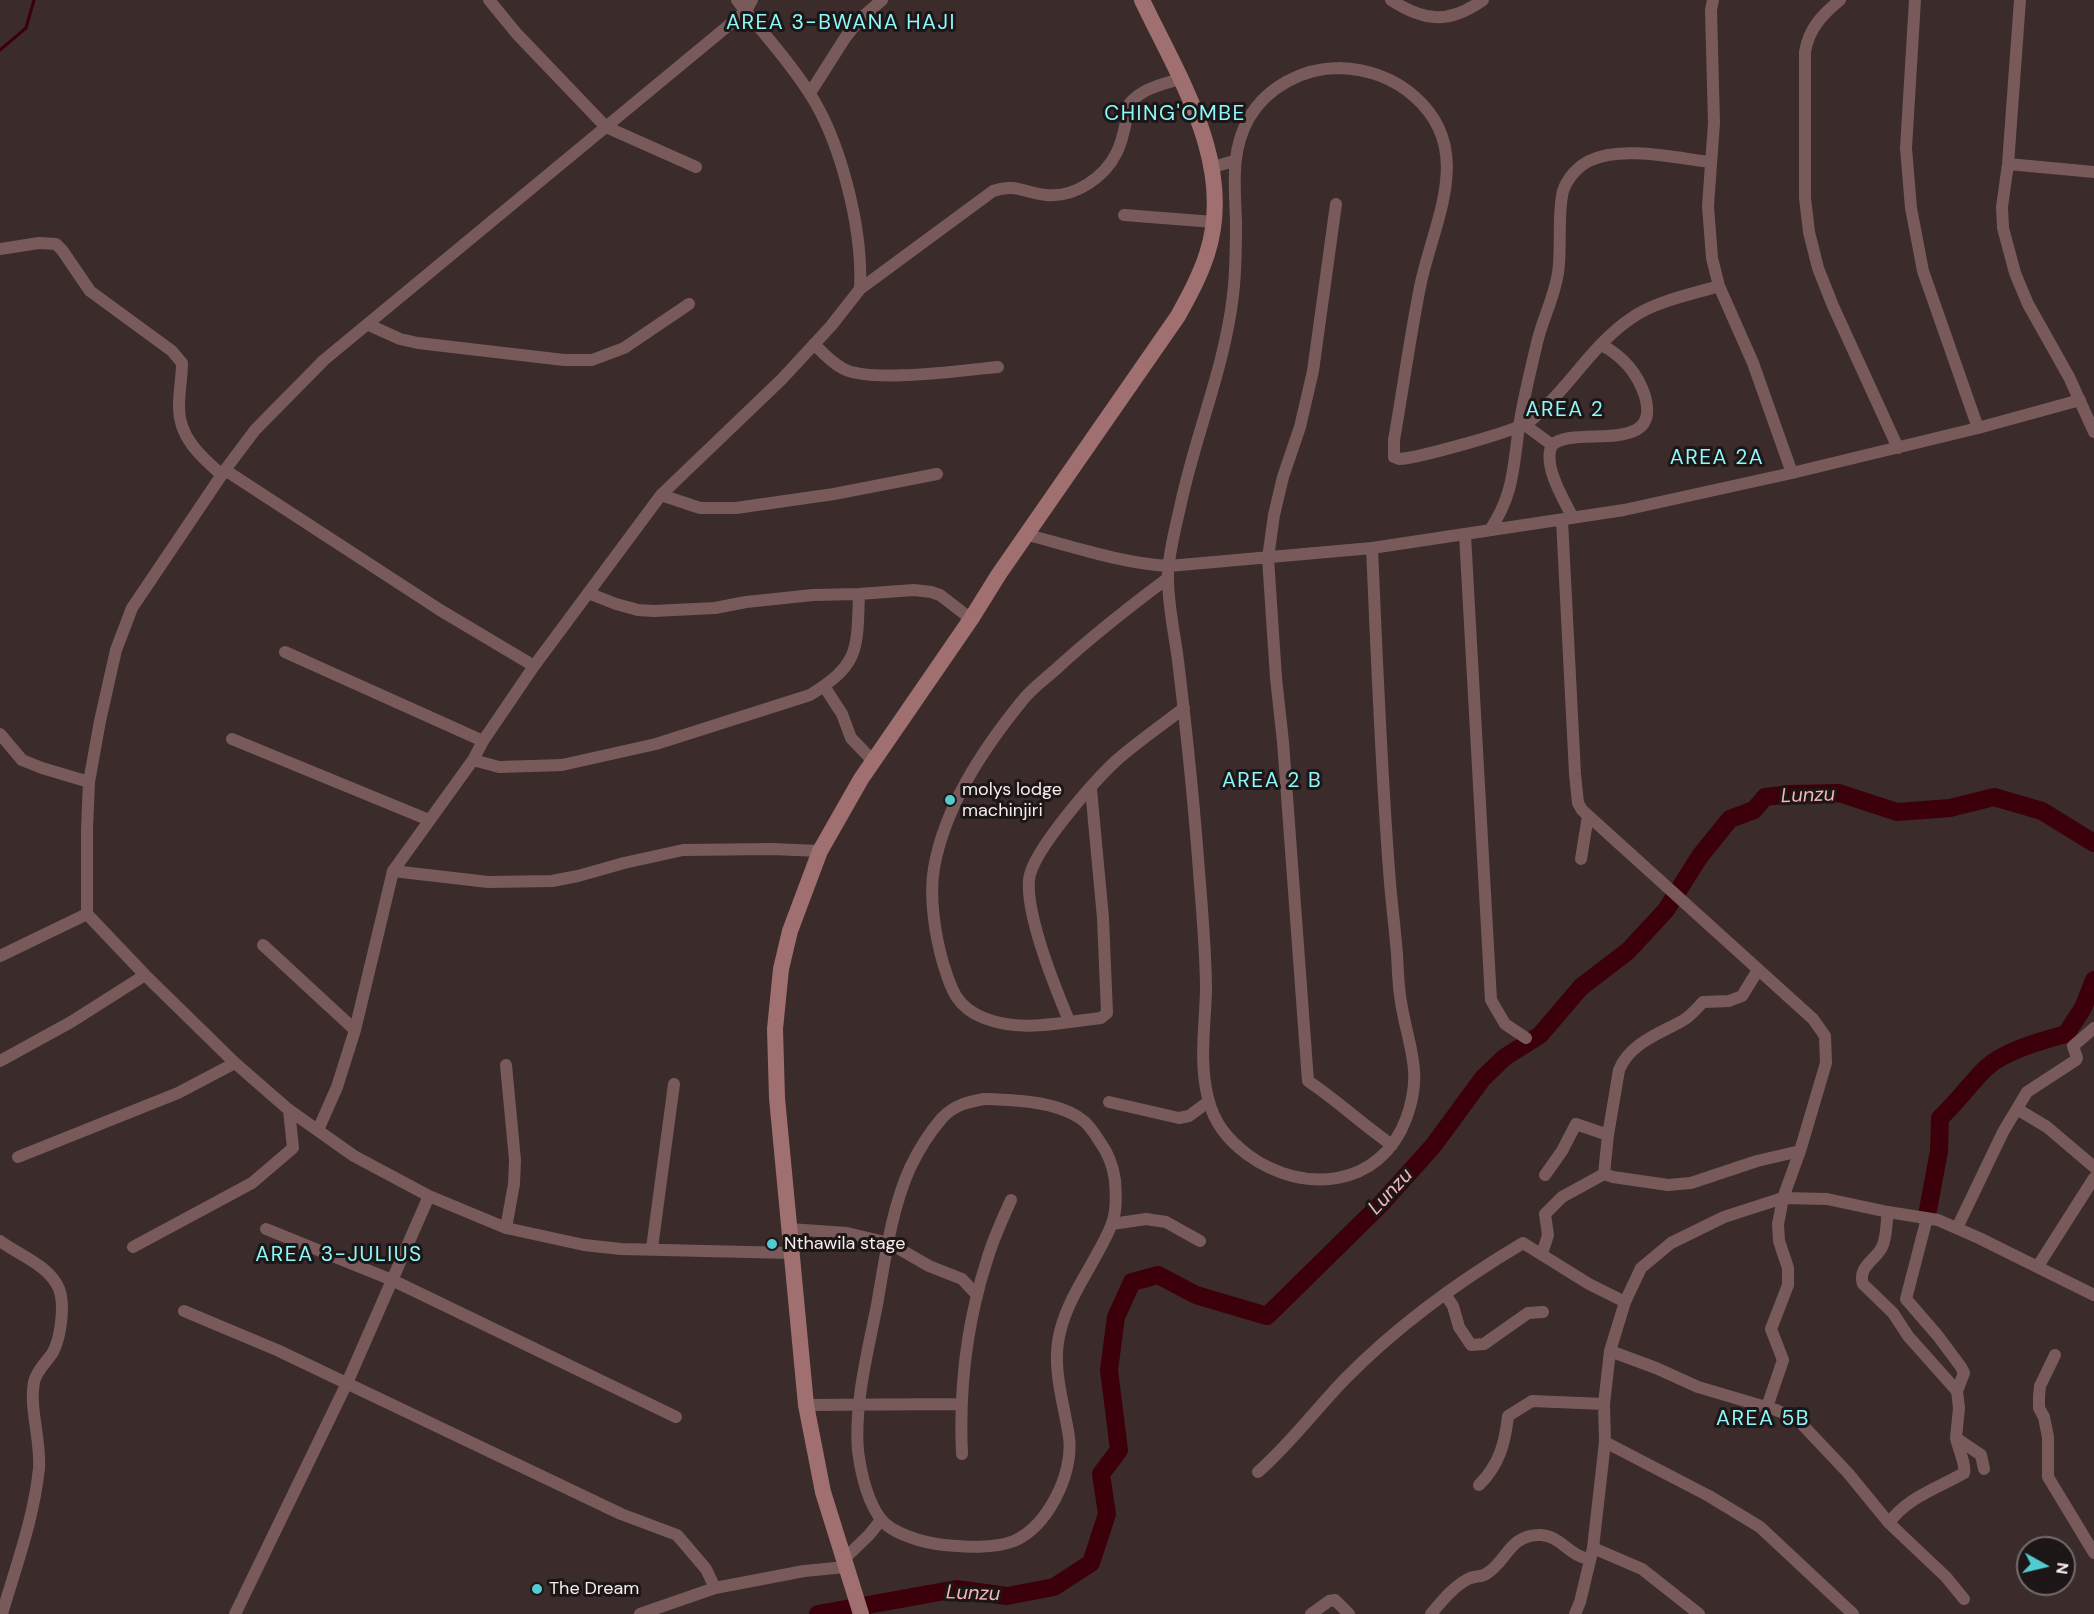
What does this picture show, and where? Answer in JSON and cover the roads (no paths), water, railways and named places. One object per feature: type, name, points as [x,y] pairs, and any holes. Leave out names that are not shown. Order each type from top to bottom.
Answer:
[{"type":"main road","points":[[861,1614],[819,1474],[807,1405],[777,1098],[775,1029],[781,969],[790,930],[820,851],[839,815],[999,574],[1178,316],[1197,282],[1208,252],[1214,222],[1213,167],[1196,116],[1142,0]]},
{"type":"street","points":[[489,0],[517,34],[606,127],[696,166]]},
{"type":"street","points":[[737,0],[749,5],[810,93],[833,141],[860,247],[860,289]]},
{"type":"street","points":[[810,93],[845,38],[859,20],[882,0]]},
{"type":"street","points":[[1391,0],[1414,13],[1436,18],[1457,15],[1483,0]]},
{"type":"street","points":[[1713,0],[1711,10],[1714,123],[1710,162],[1709,232],[1712,258],[1719,286],[1753,363],[1792,473]]},
{"type":"street","points":[[1840,0],[1820,17],[1811,32],[1805,52],[1805,198],[1818,268],[1898,448]]},
{"type":"street","points":[[1915,0],[1906,148],[1911,208],[1923,271],[1978,428]]},
{"type":"street","points":[[2020,0],[2008,164],[2002,207],[2003,228],[2007,247],[2028,304],[2080,400],[2094,432]]},
{"type":"street","points":[[749,5],[317,367],[255,430],[223,473],[132,608],[116,650],[89,783],[87,914],[145,975],[235,1063],[289,1110],[354,1156],[429,1196],[506,1228],[584,1245],[621,1249],[791,1253]]},
{"type":"street","points":[[1372,548],[1381,762],[1390,886],[1401,1003],[1416,1069],[1407,1117],[1392,1145],[1376,1164],[1355,1174],[1329,1179],[1306,1180],[1257,1161],[1230,1141],[1215,1120],[1208,1102],[1203,1069],[1206,974],[1201,897],[1184,708],[1168,572],[1186,480],[1226,338],[1235,271],[1234,161],[1240,136],[1252,113],[1262,101],[1289,80],[1315,70],[1340,68],[1388,78],[1408,90],[1425,105],[1437,124],[1446,143],[1448,164],[1446,188],[1424,265],[1417,300],[1394,440],[1394,457],[1399,459],[1406,459],[1522,426],[1619,328],[1643,311],[1719,286]]},
{"type":"street","points":[[318,1130],[337,1088],[355,1030],[393,871],[473,760],[483,741],[534,666],[661,495],[760,402],[814,344],[860,289],[993,191],[1005,187],[1017,187],[1046,195],[1062,195],[1089,184],[1109,165],[1118,152],[1130,103],[1144,90],[1180,79]]},
{"type":"street","points":[[1490,530],[1506,502],[1516,460],[1537,341],[1558,275],[1563,193],[1568,180],[1587,162],[1598,157],[1618,154],[1644,154],[1710,162]]},
{"type":"street","points":[[1213,167],[1234,161]]},
{"type":"street","points":[[2008,164],[2094,172]]},
{"type":"street","points":[[1336,204],[1313,371],[1300,427],[1283,477],[1274,515],[1268,558],[1308,1081],[1336,1100],[1392,1145]]},
{"type":"street","points":[[1124,215],[1214,222]]},
{"type":"street","points":[[0,249],[39,243],[56,244],[90,291],[172,351],[182,363],[179,418],[186,435],[193,449],[223,473],[440,610],[534,666]]},
{"type":"street","points":[[369,325],[400,339],[418,343],[564,360],[592,360],[624,348],[688,304]]},
{"type":"street","points":[[814,344],[842,368],[856,374],[911,375],[998,367]]},
{"type":"street","points":[[1602,345],[1618,355],[1632,370],[1645,399],[1646,414],[1643,422],[1638,429],[1629,433],[1614,436],[1563,438],[1552,445],[1548,459],[1567,519],[1575,774],[1578,803],[1588,816],[1813,1019],[1825,1036],[1826,1063],[1800,1151],[1783,1198],[1778,1232],[1788,1268],[1788,1285],[1771,1329],[1783,1360],[1767,1407]]},
{"type":"street","points":[[1028,535],[1168,572],[1268,558],[1372,548],[1666,502],[1898,448],[2080,400]]},
{"type":"street","points":[[1522,426],[1552,445]]},
{"type":"street","points":[[661,495],[700,508],[736,508],[834,494],[937,474]]},
{"type":"street","points":[[1465,535],[1491,1000],[1505,1024],[1526,1038]]},
{"type":"street","points":[[1090,789],[1103,918],[1107,1013],[1101,1018],[1040,1026],[1003,1023],[971,1012],[955,997],[940,951],[934,910],[934,869],[945,828],[965,783],[992,740],[1024,698],[1168,572]]},
{"type":"street","points":[[588,592],[616,604],[654,612],[715,608],[746,602],[813,595],[914,590],[940,595],[971,619]]},
{"type":"street","points":[[473,760],[499,767],[562,765],[656,744],[810,695],[843,671],[852,658],[858,632],[859,594]]},
{"type":"street","points":[[285,652],[483,741]]},
{"type":"street","points":[[824,686],[842,714],[851,738],[873,761]]},
{"type":"street","points":[[1069,1021],[1036,924],[1029,894],[1032,865],[1048,840],[1118,759],[1184,708]]},
{"type":"street","points":[[0,734],[22,760],[89,783]]},
{"type":"street","points":[[232,739],[429,820]]},
{"type":"street","points":[[1581,859],[1588,816]]},
{"type":"street","points":[[393,871],[488,882],[552,881],[624,862],[683,850],[820,851]]},
{"type":"street","points":[[0,956],[87,914]]},
{"type":"street","points":[[263,945],[355,1030]]},
{"type":"street","points":[[1604,1174],[1619,1070],[1629,1053],[1653,1035],[1684,1021],[1703,1002],[1729,1001],[1742,996],[1758,970]]},
{"type":"street","points":[[0,1061],[71,1022],[145,975]]},
{"type":"street","points":[[1958,1228],[2003,1132],[2027,1092],[2076,1060],[2078,1058],[2073,1046],[2094,1028]]},
{"type":"street","points":[[18,1158],[178,1093],[235,1063]]},
{"type":"street","points":[[506,1065],[515,1160],[514,1184],[506,1228]]},
{"type":"street","points":[[652,1248],[674,1084]]},
{"type":"street","points":[[984,1099],[1029,1102],[1062,1110],[1082,1119],[1104,1147],[1113,1168],[1115,1209],[1112,1224],[1070,1303],[1059,1334],[1057,1368],[1061,1403],[1069,1439],[1068,1468],[1057,1495],[1036,1525],[1015,1540],[994,1546],[943,1545],[920,1541],[881,1520],[867,1490],[861,1472],[858,1449],[860,1405],[889,1243],[910,1167],[943,1118],[954,1108],[966,1102],[984,1099]]},
{"type":"street","points":[[1109,1102],[1179,1118],[1190,1116],[1208,1102]]},
{"type":"street","points":[[2017,1109],[2047,1126],[2094,1167]]},
{"type":"street","points":[[133,1247],[237,1192],[271,1168],[293,1148],[289,1110]]},
{"type":"street","points":[[1545,1175],[1562,1151],[1576,1124],[1608,1135]]},
{"type":"street","points":[[1542,1254],[1548,1235],[1545,1214],[1562,1197],[1604,1174],[1668,1185],[1691,1183],[1757,1161],[1800,1151]]},
{"type":"street","points":[[2038,1266],[2094,1179]]},
{"type":"street","points":[[235,1614],[347,1383],[429,1196]]},
{"type":"street","points":[[1575,1614],[1592,1553],[1605,1442],[1604,1404],[1610,1351],[1625,1302],[1641,1268],[1671,1243],[1724,1217],[1783,1198],[1827,1199],[1927,1218],[1958,1228],[2094,1295]]},
{"type":"street","points":[[962,1454],[961,1404],[977,1295],[987,1259],[1011,1200]]},
{"type":"street","points":[[1888,1212],[1883,1245],[1863,1271],[1861,1278],[1863,1284],[1893,1313],[1908,1336],[1957,1391]]},
{"type":"street","points":[[1889,1523],[1894,1515],[1920,1496],[1964,1473],[1965,1467],[1956,1438],[1959,1408],[1957,1391],[1964,1373],[1938,1336],[1906,1299],[1927,1218]]},
{"type":"street","points":[[1112,1224],[1146,1219],[1166,1222],[1200,1241]]},
{"type":"street","points":[[266,1229],[392,1280],[676,1417]]},
{"type":"street","points":[[789,1229],[847,1233],[889,1243],[929,1266],[962,1279],[977,1295]]},
{"type":"street","points":[[0,1241],[45,1270],[59,1289],[63,1304],[57,1342],[35,1378],[33,1392],[40,1448],[36,1490],[2,1614]]},
{"type":"street","points":[[1258,1472],[1277,1456],[1346,1379],[1389,1338],[1445,1293],[1523,1243],[1588,1284],[1625,1302]]},
{"type":"street","points":[[1445,1293],[1453,1306],[1459,1327],[1472,1345],[1484,1344],[1528,1313],[1543,1312]]},
{"type":"street","points":[[184,1311],[277,1350],[621,1514],[677,1535],[706,1569],[715,1588]]},
{"type":"street","points":[[1610,1351],[1698,1387],[1767,1407],[1797,1419],[1848,1473],[1889,1523],[1946,1577],[1964,1599]]},
{"type":"street","points":[[2055,1354],[2040,1386],[2039,1397],[2039,1408],[2044,1417],[2048,1437],[2048,1477],[2094,1553]]},
{"type":"street","points":[[1479,1485],[1490,1474],[1500,1457],[1508,1416],[1532,1401],[1604,1404]]},
{"type":"street","points":[[807,1405],[961,1404]]},
{"type":"street","points":[[1956,1438],[1981,1455],[1984,1469]]},
{"type":"street","points":[[1605,1442],[1709,1496],[1760,1527],[1839,1609],[1853,1614]]},
{"type":"street","points":[[640,1614],[715,1588],[845,1563],[881,1520]]},
{"type":"street","points":[[1431,1614],[1454,1590],[1470,1578],[1486,1575],[1516,1543],[1528,1536],[1553,1537],[1581,1558],[1592,1553],[1642,1569],[1699,1614]]},
{"type":"street","points":[[1311,1614],[1329,1601],[1335,1600],[1349,1614]]},
{"type":"waterway","points":[[0,50],[26,28],[34,0]]},
{"type":"waterway","name":"Lunzu","points":[[818,1614],[956,1589],[1007,1596],[1054,1587],[1091,1563],[1107,1514],[1101,1474],[1119,1450],[1109,1370],[1116,1317],[1132,1282],[1158,1275],[1196,1295],[1267,1316],[1380,1205],[1433,1146],[1483,1078],[1505,1057],[1540,1035],[1581,987],[1628,951],[1666,910],[1700,856],[1730,819],[1754,810],[1765,797],[1839,793],[1897,812],[1950,808],[1994,797],[2042,811],[2094,843]]},
{"type":"waterway","points":[[1928,1210],[1939,1151],[1940,1118],[1993,1063],[2023,1047],[2066,1034],[2083,1008],[2094,980]]},
{"type":"place","name":"molys lodge machinjiri","points":[[950,800]]},
{"type":"place","name":"Nthawila stage","points":[[772,1244]]},
{"type":"place","name":"The Dream","points":[[537,1589]]},
{"type":"district","name":"AREA 3-BWANA HAJI","points":[[841,23]]},
{"type":"district","name":"CHING'OMBE","points":[[1175,114]]},
{"type":"district","name":"AREA 2","points":[[1565,410]]},
{"type":"district","name":"AREA 2A","points":[[1717,458]]},
{"type":"district","name":"AREA 2 B","points":[[1272,781]]},
{"type":"district","name":"AREA 3-JULIUS","points":[[339,1255]]},
{"type":"district","name":"AREA 5B","points":[[1763,1419]]}]
